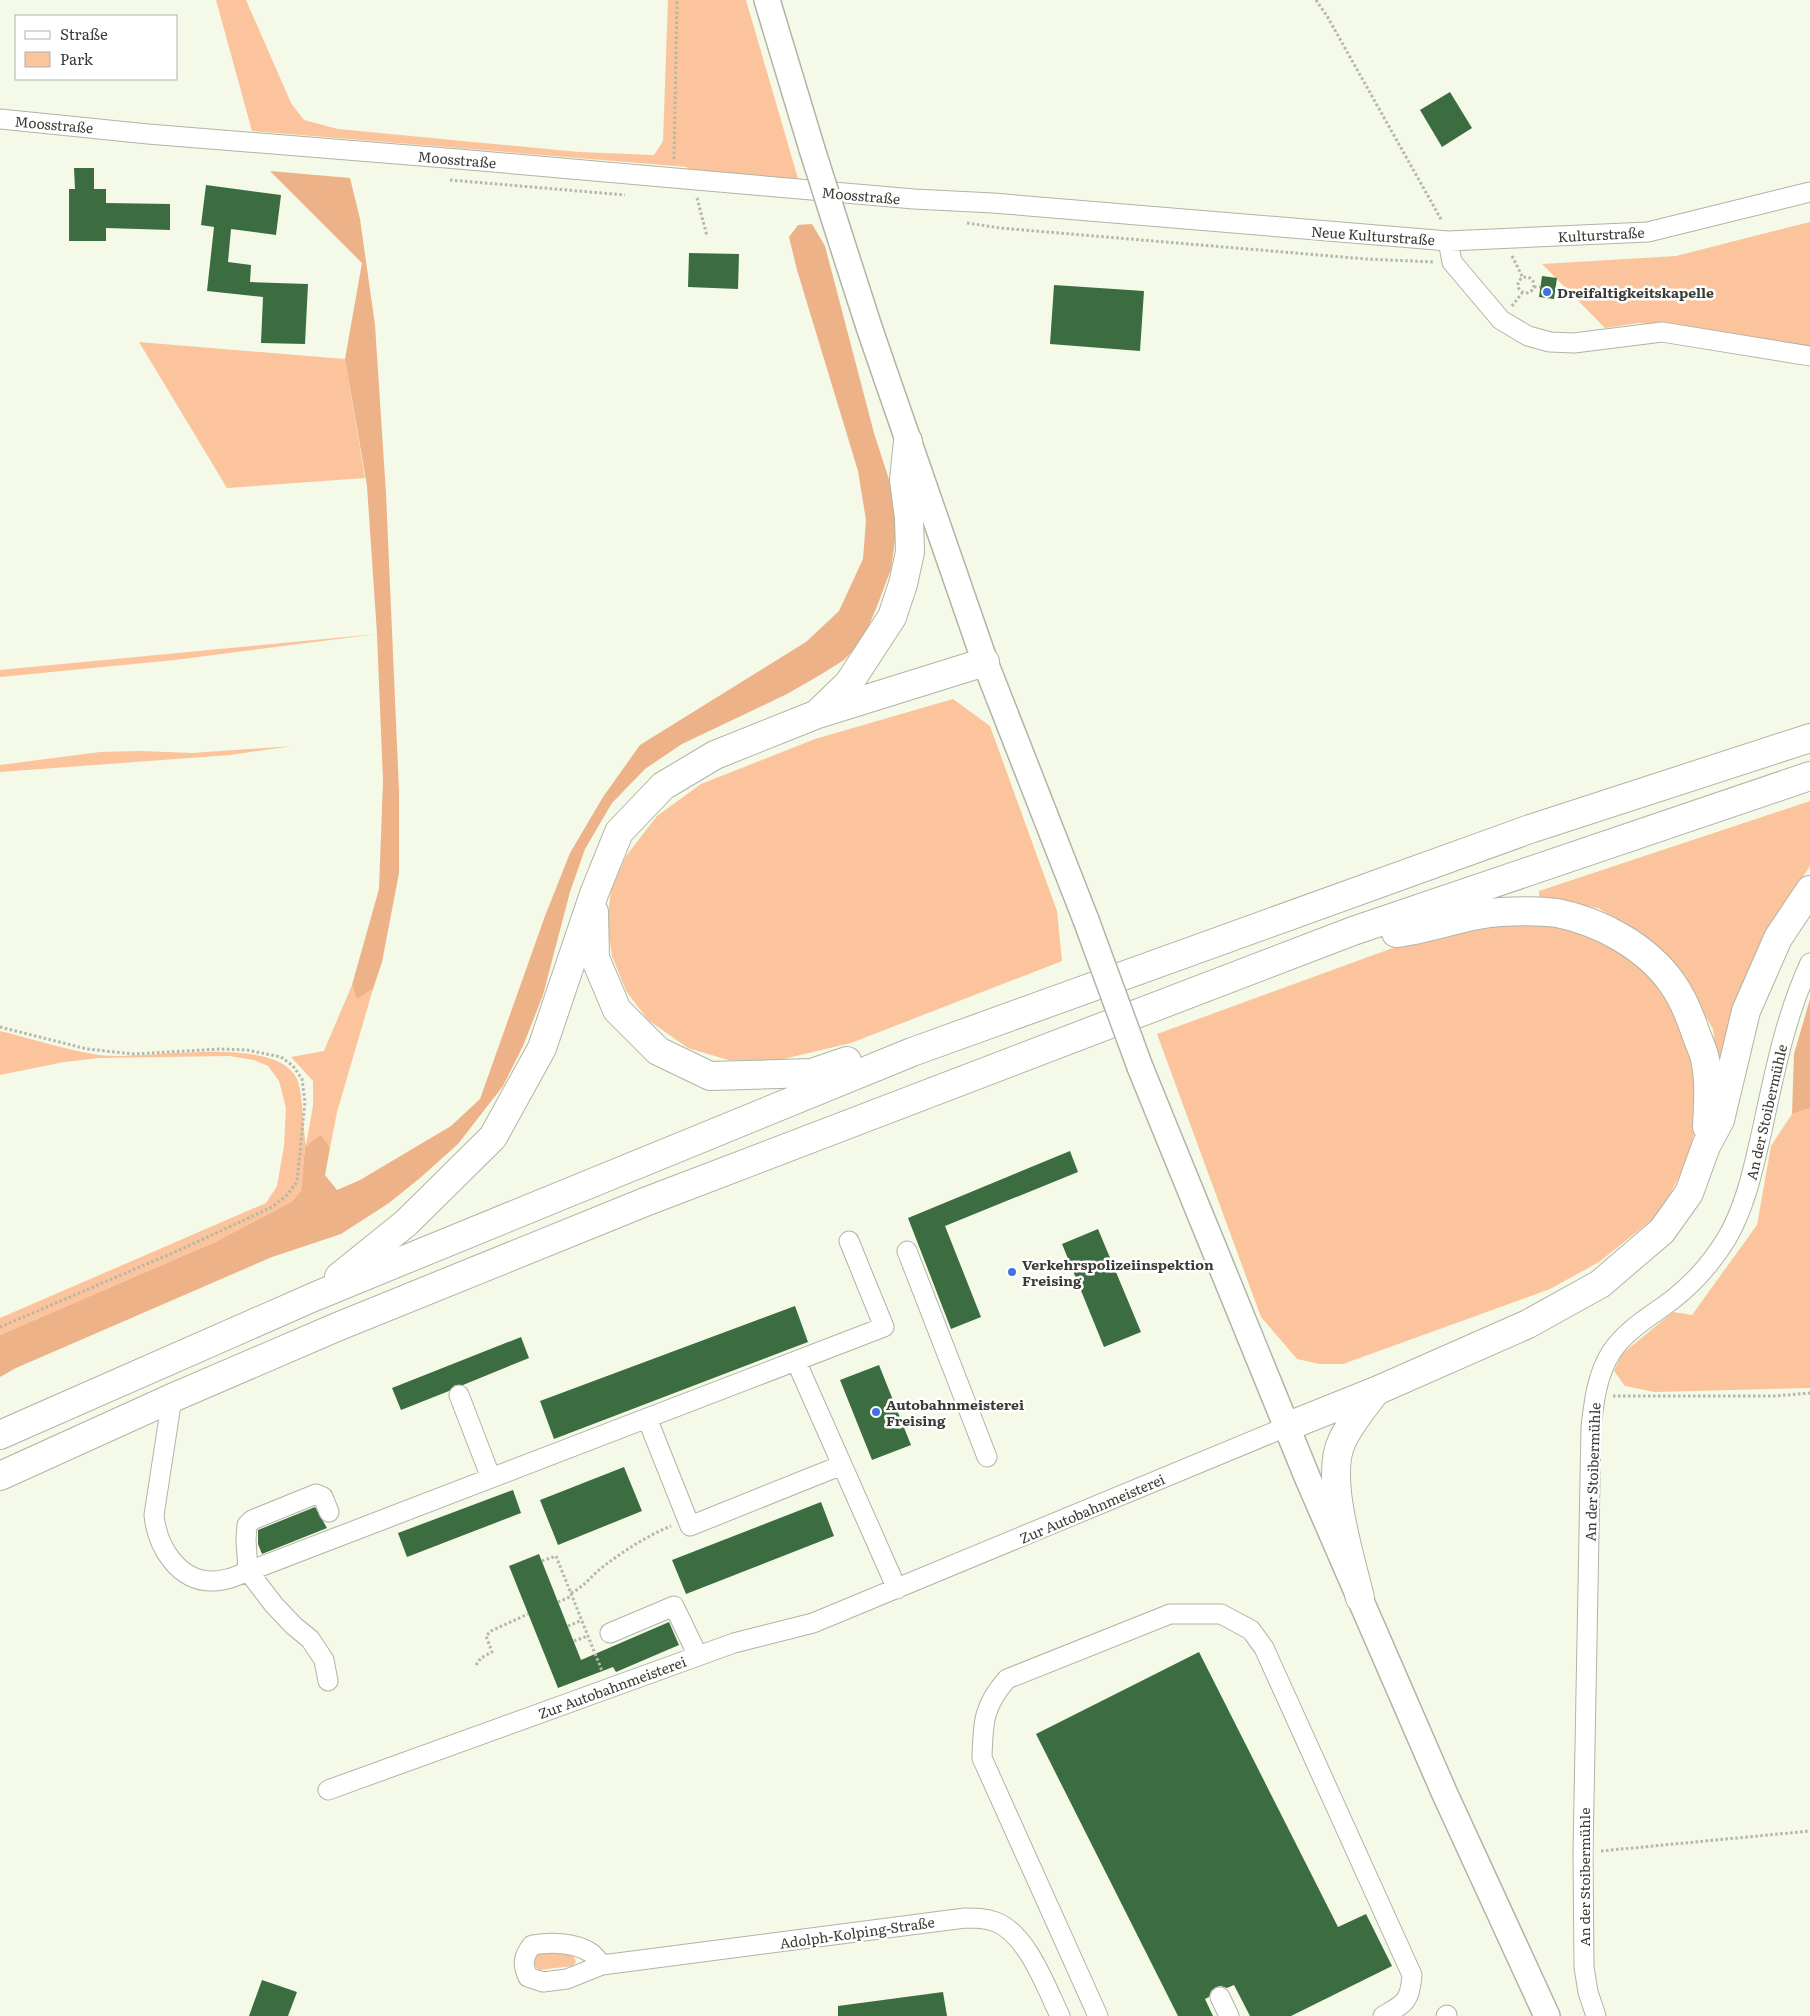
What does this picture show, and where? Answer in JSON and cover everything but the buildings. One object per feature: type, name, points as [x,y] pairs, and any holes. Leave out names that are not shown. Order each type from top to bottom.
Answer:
[{"type":"highway","points":[[815,715],[849,683],[892,617],[903,584],[910,552],[909,518],[904,480],[908,441]]},
{"type":"highway","points":[[316,1296],[406,1223],[493,1137],[542,1048],[594,894],[619,832],[663,786],[715,755],[815,715],[985,662]]},
{"type":"highway","points":[[0,1435],[316,1296],[912,1052],[1530,829],[1810,738]]},
{"type":"highway","points":[[0,1476],[172,1398],[337,1327],[645,1202],[1353,931],[1810,776]]},
{"type":"highway","points":[[1286,1427],[1376,1391],[1528,1324],[1600,1284],[1662,1231],[1689,1193],[1706,1146],[1720,1120],[1746,1012],[1778,938],[1810,890]]},
{"type":"highway","points":[[594,894],[596,958],[613,1002],[617,1010],[658,1051],[710,1076],[812,1073],[874,1052],[912,1052]]},
{"type":"highway","points":[[1353,931],[1398,933],[1463,917],[1499,912],[1528,911],[1556,913],[1584,921],[1630,944],[1654,962],[1672,983],[1690,1016],[1705,1059],[1708,1099],[1706,1146]]},
{"type":"highway","points":[[1360,1598],[1337,1496],[1336,1459],[1341,1442],[1350,1426],[1376,1391]]},
{"type":"main road","points":[[767,0],[840,237],[908,441],[985,662],[1086,920],[1140,1067],[1286,1427],[1444,1792],[1548,2016]]},
{"type":"street","name":"Moosstraße","points":[[0,119],[148,134],[458,158],[914,199]]},
{"type":"street","name":"Kulturstraße","points":[[1448,241],[1648,232],[1810,192]]},
{"type":"street","name":"Neue Kulturstraße","points":[[914,199],[1002,204],[1448,241],[1452,262],[1501,320],[1528,336],[1550,342],[1574,343],[1662,332],[1810,356]]},
{"type":"street","name":"An der Stoibermühle","points":[[1596,2016],[1588,1992],[1584,1967],[1583,1853],[1591,1427],[1595,1396],[1605,1364],[1619,1342],[1630,1331],[1689,1285],[1717,1253],[1734,1224],[1750,1182],[1783,1035],[1810,963]]},
{"type":"street","points":[[172,1398],[154,1515],[155,1530],[169,1558],[184,1572],[200,1580],[215,1581],[248,1571],[884,1327],[849,1241]]},
{"type":"street","points":[[907,1252],[987,1457]]},
{"type":"street","points":[[796,1361],[898,1589]]},
{"type":"street","points":[[459,1395],[491,1478]]},
{"type":"street","points":[[647,1418],[690,1526],[842,1465]]},
{"type":"street","name":"Zur Autobahnmeisterei","points":[[328,1790],[734,1643],[813,1623],[1286,1427]]},
{"type":"street","points":[[328,1681],[324,1660],[310,1639],[294,1626],[274,1605],[248,1571],[246,1540],[247,1525],[252,1520],[316,1494],[323,1497],[329,1512]]},
{"type":"street","points":[[610,1633],[674,1606],[698,1656]]},
{"type":"street","points":[[1098,2016],[982,1758],[982,1726],[993,1695],[1008,1679],[1170,1614],[1221,1614],[1251,1630],[1264,1648],[1412,1976],[1411,1993],[1402,2005],[1383,2016]]},
{"type":"street","name":"Adolph-Kolping-Straße","points":[[602,1965],[912,1924],[965,1918],[983,1918],[998,1922],[1016,1935],[1026,1950],[1060,2016]]},
{"type":"street","points":[[1220,1997],[1230,2016]]},
{"type":"path","points":[[674,178],[676,0]]},
{"type":"path","points":[[1316,0],[1327,16],[1440,215],[1448,241]]},
{"type":"path","points":[[692,180],[707,236]]},
{"type":"path","points":[[1512,256],[1523,278]]},
{"type":"path","points":[[1523,278],[1530,279],[1534,287]]},
{"type":"path","points":[[1523,278],[1517,286],[1522,293],[1528,294],[1534,287],[1540,287]]},
{"type":"path","points":[[0,1027],[87,1049],[134,1054],[229,1049],[247,1050],[281,1057],[292,1066],[302,1079],[305,1102],[297,1182],[288,1195],[272,1207],[184,1248],[0,1327]]},
{"type":"path","points":[[1595,1396],[1775,1396],[1810,1393]]},
{"type":"path","points":[[558,1602],[582,1588],[591,1577],[618,1556],[661,1530],[687,1519]]},
{"type":"path","points":[[542,1561],[556,1556],[608,1688]]},
{"type":"path","points":[[476,1665],[480,1658],[492,1652],[486,1636],[491,1631],[528,1614]]},
{"type":"path","points":[[568,1626],[582,1620]]},
{"type":"path","points":[[574,1641],[588,1636]]},
{"type":"path","points":[[1583,1853],[1810,1830]]},
{"type":"green space","points":[[216,0],[246,0],[291,103],[304,120],[338,129],[579,152],[654,155],[663,141],[668,0],[746,0],[799,182],[688,173],[687,167],[252,131]]},
{"type":"green space","points":[[1810,222],[1810,347],[1639,323],[1605,328],[1542,264],[1676,256]]},
{"type":"green space","points":[[139,342],[345,359],[365,478],[227,488]]},
{"type":"green space","points":[[377,634],[175,660],[0,677],[0,670]]},
{"type":"green space","points":[[953,699],[990,726],[1057,911],[1062,961],[851,1043],[779,1060],[728,1060],[688,1048],[648,1020],[626,991],[612,956],[607,922],[611,890],[626,856],[657,816],[701,784],[815,739]]},
{"type":"green space","points":[[293,746],[230,755],[0,772],[0,765],[100,752],[192,753]]},
{"type":"green space","points":[[1810,801],[1810,866],[1767,931],[1720,1087],[1713,1029],[1685,981],[1644,936],[1598,908],[1539,897],[1539,891]]},
{"type":"green space","points":[[1556,920],[1631,953],[1662,985],[1697,1070],[1697,1123],[1686,1164],[1659,1214],[1599,1262],[1550,1289],[1343,1364],[1320,1364],[1297,1359],[1261,1317],[1157,1034],[1453,926]]},
{"type":"green space","points":[[352,985],[357,999],[373,989],[337,1112],[330,1148],[321,1136],[305,1147],[301,1191],[291,1202],[215,1242],[0,1335],[0,1318],[266,1203],[277,1186],[284,1146],[286,1108],[279,1081],[268,1066],[254,1060],[229,1056],[99,1058],[64,1062],[0,1075],[0,1031],[99,1055],[235,1052],[261,1056],[282,1064],[296,1077],[301,1099],[306,1145],[313,1106],[313,1081],[291,1057],[324,1051]]},
{"type":"green space","points":[[1810,1108],[1810,1388],[1655,1392],[1625,1386],[1614,1371],[1622,1354],[1673,1312],[1692,1315],[1757,1225],[1771,1146],[1792,1114]]},
{"type":"green space","points":[[537,1954],[572,1955],[576,1962],[572,1966],[539,1970],[535,1966],[534,1959]]},
{"type":"shaded area","points":[[270,171],[350,178],[360,219],[375,325],[386,494],[399,791],[399,873],[382,962],[373,989],[357,999],[352,985],[379,889],[383,781],[377,634],[367,486],[345,359],[362,263]]},
{"type":"shaded area","points":[[812,224],[825,246],[874,433],[892,489],[896,533],[891,569],[862,641],[844,660],[787,694],[682,744],[645,769],[612,803],[585,849],[570,892],[543,995],[523,1046],[503,1086],[458,1144],[420,1178],[389,1203],[341,1234],[272,1257],[16,1368],[0,1377],[0,1335],[215,1242],[291,1202],[301,1191],[305,1147],[321,1135],[330,1148],[325,1175],[337,1190],[360,1180],[451,1126],[480,1099],[545,916],[570,853],[603,797],[640,745],[806,642],[839,611],[863,559],[866,520],[858,471],[797,270],[789,237],[798,225]]},
{"type":"shaded area","points":[[1810,999],[1810,1108],[1792,1114],[1794,1054]]},
{"type":"place","name":"Dreifaltigkeitskapelle","points":[[1547,292]]},
{"type":"place","name":"Verkehrspolizeiinspektion Freising","points":[[1012,1272]]},
{"type":"place","name":"Autobahnmeisterei Freising","points":[[876,1412]]}]
